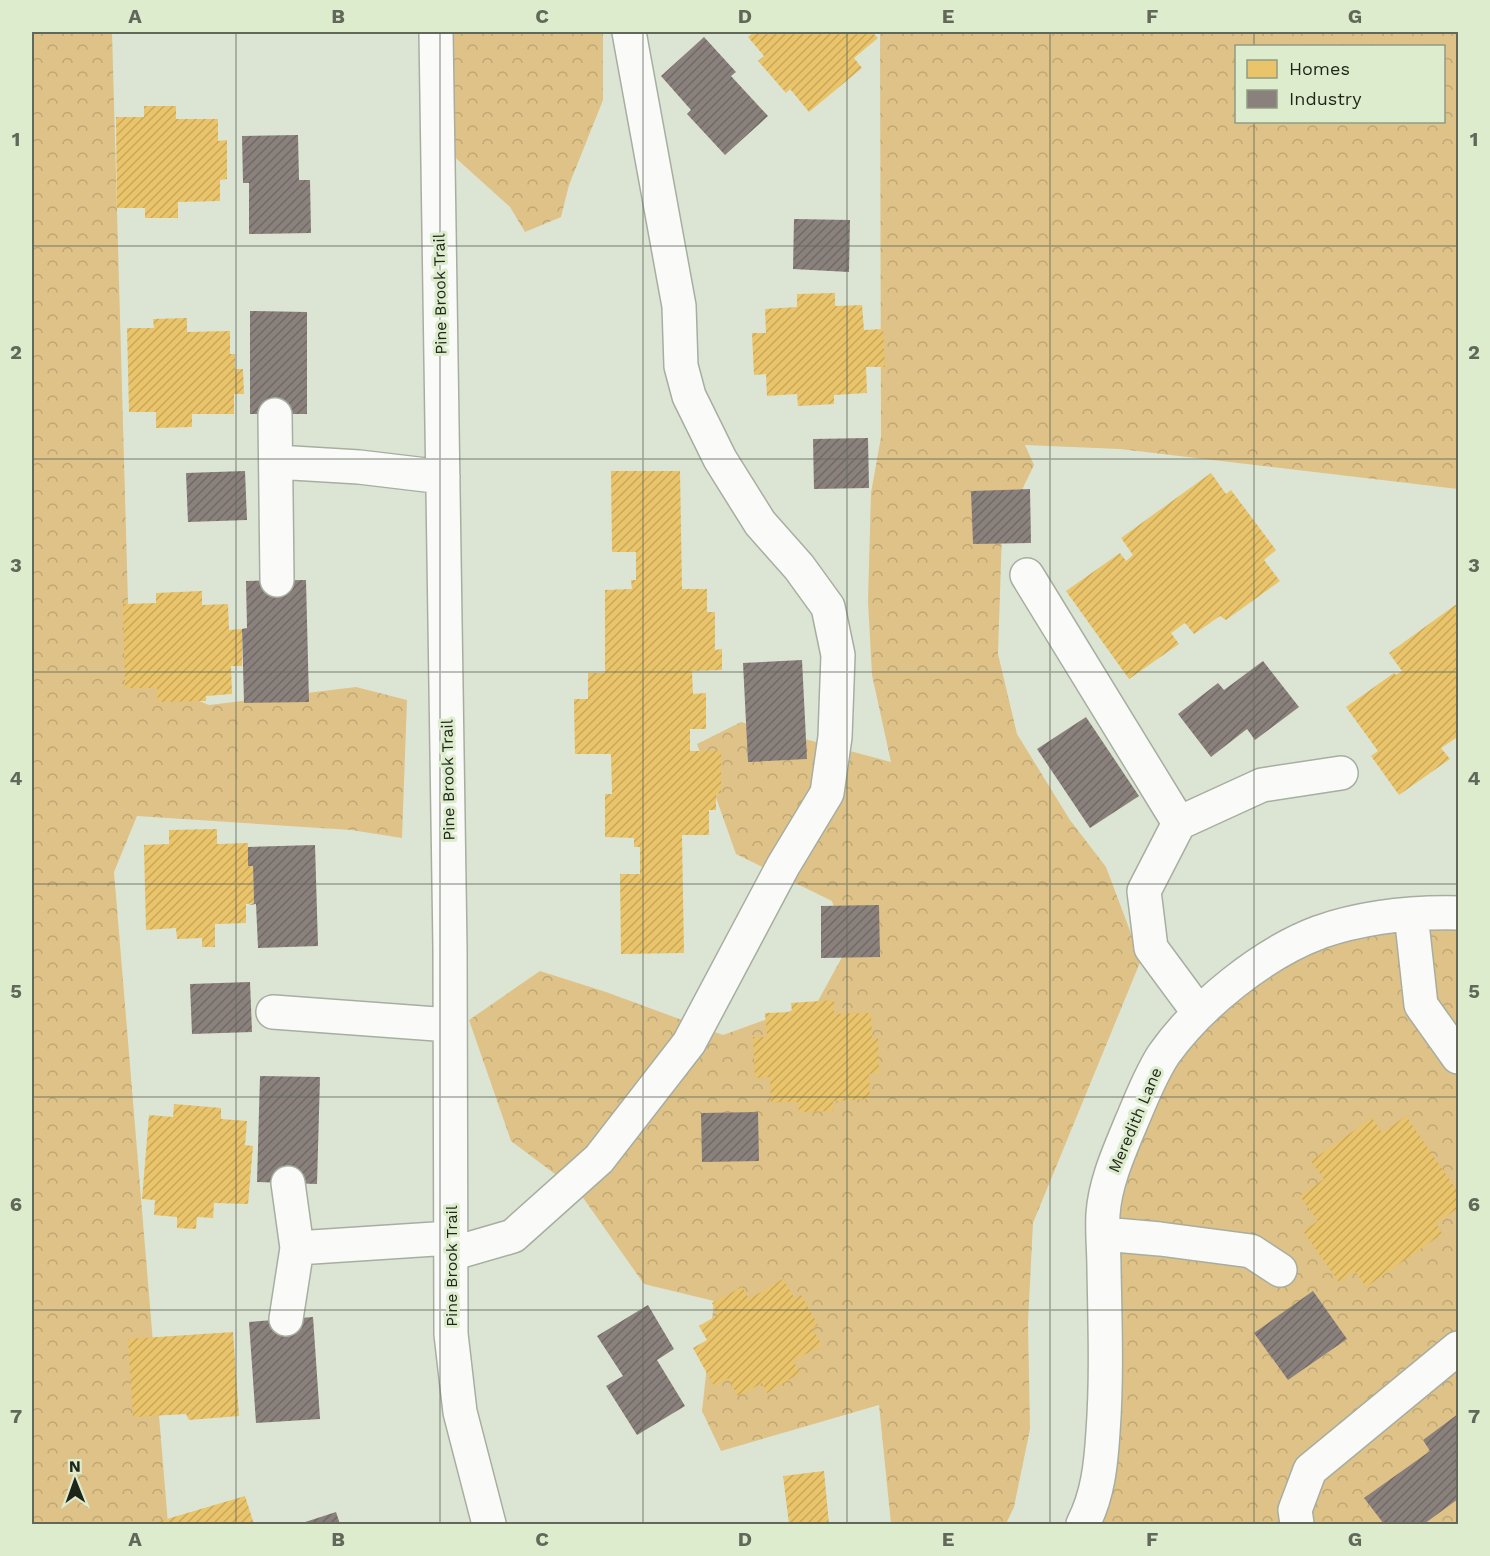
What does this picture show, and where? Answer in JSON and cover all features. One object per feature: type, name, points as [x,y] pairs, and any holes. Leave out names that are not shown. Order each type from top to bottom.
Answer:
[{"type":"street","name":"Pine Brook Trail","points":[[436,32],[450,1025],[451,1334],[460,1413],[489,1524]]},
{"type":"street","points":[[297,1248],[450,1246],[513,1236],[599,1159],[689,1043],[783,866],[827,793],[835,737],[838,656],[828,607],[799,567],[760,523],[720,459],[689,396],[681,366],[679,306],[643,101],[628,32]]},
{"type":"street","points":[[275,415],[277,580]]},
{"type":"street","points":[[276,462],[359,467],[443,477]]},
{"type":"street","points":[[1027,575],[1179,823]]},
{"type":"street","points":[[1199,1013],[1151,948],[1144,891],[1179,823],[1262,785],[1341,773]]},
{"type":"street","name":"Meredith Lane","points":[[1083,1524],[1096,1492],[1101,1464],[1105,1407],[1103,1212],[1114,1164],[1146,1089],[1164,1055],[1199,1013],[1238,980],[1278,953],[1319,933],[1369,919],[1411,914],[1458,913]]},
{"type":"street","points":[[1411,914],[1421,1005],[1458,1057]]},
{"type":"street","points":[[273,1012],[450,1025]]},
{"type":"street","points":[[286,1319],[297,1248],[288,1184]]},
{"type":"street","points":[[1103,1234],[1251,1251],[1280,1270]]},
{"type":"street","points":[[1297,1524],[1295,1510],[1310,1470],[1458,1348]]},
{"type":"green space","points":[[32,32],[112,32],[130,674],[209,705],[356,687],[407,700],[402,838],[351,830],[137,816],[114,872],[168,1524],[32,1524]]},
{"type":"green space","points":[[452,32],[603,32],[603,100],[569,185],[561,217],[525,232],[510,207],[449,152]]},
{"type":"green space","points":[[880,32],[1458,32],[1458,489],[1120,449],[1025,445],[1034,465],[1002,531],[998,654],[1017,734],[1070,820],[1106,867],[1141,960],[1033,1223],[1028,1323],[1030,1429],[1014,1507],[1006,1524],[891,1524],[879,1405],[721,1451],[702,1411],[714,1301],[644,1284],[579,1192],[511,1141],[469,1020],[540,971],[606,992],[723,1035],[818,1001],[847,948],[832,901],[736,854],[697,744],[741,722],[891,762],[872,675],[868,601],[871,493],[881,437]]},
{"type":"green space","points":[[1458,913],[1458,1524],[1083,1524],[1103,1212],[1146,1089],[1277,953]]},
{"type":"building: Homes","points":[[754,32],[872,32],[878,38],[854,58],[862,68],[809,112],[790,89],[786,93],[758,61],[764,56],[748,37]]},
{"type":"building: Homes","points":[[144,106],[176,106],[176,119],[218,119],[218,141],[227,140],[227,179],[220,180],[220,201],[178,202],[178,218],[145,218],[145,208],[117,208],[116,117],[144,117]]},
{"type":"building: Homes","points":[[835,293],[835,306],[862,305],[864,330],[883,329],[885,367],[866,367],[867,393],[834,395],[834,404],[798,406],[797,394],[767,396],[766,374],[754,375],[752,333],[766,333],[765,309],[797,307],[797,294]]},
{"type":"building: Homes","points":[[187,318],[187,332],[230,331],[230,354],[235,354],[235,369],[243,369],[244,394],[234,394],[234,414],[192,414],[192,427],[156,428],[156,412],[129,412],[127,328],[154,328],[153,319]]},
{"type":"building: Homes","points":[[611,471],[680,471],[682,589],[707,589],[707,612],[715,612],[715,650],[722,649],[722,670],[692,671],[693,694],[706,693],[706,729],[690,729],[690,751],[721,751],[721,794],[716,792],[716,810],[709,810],[709,835],[682,835],[684,953],[621,954],[620,874],[640,874],[640,847],[634,847],[634,838],[605,837],[605,794],[612,794],[611,754],[575,754],[574,699],[588,699],[588,673],[605,673],[605,590],[632,589],[631,580],[636,580],[636,552],[612,552]]},
{"type":"building: Homes","points":[[1211,473],[1226,494],[1231,490],[1276,550],[1264,560],[1280,581],[1226,620],[1220,616],[1194,634],[1185,623],[1171,633],[1179,644],[1129,679],[1066,591],[1120,553],[1126,561],[1133,555],[1121,538]]},
{"type":"building: Homes","points":[[202,591],[202,605],[228,604],[229,630],[242,629],[242,666],[231,666],[232,694],[206,696],[206,701],[158,702],[157,688],[125,688],[123,604],[156,603],[156,593]]},
{"type":"building: Homes","points":[[1458,603],[1458,742],[1456,738],[1441,748],[1450,759],[1399,795],[1371,756],[1378,751],[1346,707],[1394,673],[1396,675],[1402,671],[1389,653]]},
{"type":"building: Homes","points":[[217,829],[217,844],[248,843],[248,866],[253,866],[254,903],[246,904],[246,923],[215,924],[215,947],[202,947],[202,938],[177,939],[176,928],[146,930],[144,845],[169,844],[169,830]]},
{"type":"building: Homes","points":[[834,1000],[834,1014],[871,1013],[872,1039],[878,1038],[879,1073],[869,1074],[870,1099],[833,1101],[833,1111],[799,1112],[798,1102],[771,1102],[770,1077],[755,1078],[753,1037],[767,1037],[765,1013],[792,1012],[791,1003]]},
{"type":"building: Homes","points":[[174,1104],[221,1108],[221,1119],[247,1121],[245,1145],[253,1146],[248,1204],[214,1203],[213,1218],[197,1217],[196,1229],[177,1228],[177,1217],[154,1215],[155,1200],[142,1199],[149,1115],[173,1117]]},
{"type":"building: Homes","points":[[1406,1116],[1458,1192],[1458,1208],[1436,1223],[1442,1234],[1366,1287],[1355,1271],[1339,1282],[1303,1231],[1318,1221],[1300,1196],[1324,1179],[1311,1161],[1372,1118],[1382,1133]]},
{"type":"building: Homes","points":[[783,1279],[795,1299],[801,1295],[818,1325],[812,1328],[822,1345],[793,1361],[800,1373],[767,1393],[762,1383],[738,1396],[728,1378],[714,1386],[693,1348],[707,1340],[699,1326],[718,1315],[712,1303],[742,1287],[749,1299]]},
{"type":"building: Homes","points":[[233,1332],[239,1416],[189,1420],[186,1414],[133,1417],[128,1339]]},
{"type":"building: Homes","points":[[824,1471],[829,1524],[789,1524],[783,1476]]},
{"type":"building: Homes","points":[[245,1496],[254,1524],[150,1524]]},
{"type":"building: Industry","points":[[704,37],[736,72],[731,76],[768,116],[725,155],[687,114],[691,110],[661,76]]},
{"type":"building: Industry","points":[[298,135],[299,180],[310,180],[311,233],[249,234],[249,183],[243,183],[242,136]]},
{"type":"building: Industry","points":[[794,219],[850,220],[849,272],[793,269]]},
{"type":"building: Industry","points":[[250,311],[307,312],[307,414],[250,414]]},
{"type":"building: Industry","points":[[868,438],[869,488],[814,489],[813,439]]},
{"type":"building: Industry","points":[[245,471],[247,520],[188,522],[186,473]]},
{"type":"building: Industry","points":[[1030,489],[1031,543],[973,544],[971,491]]},
{"type":"building: Industry","points":[[306,580],[309,702],[244,703],[242,629],[247,628],[246,581]]},
{"type":"building: Industry","points":[[802,660],[807,759],[748,762],[743,663]]},
{"type":"building: Industry","points":[[1263,661],[1299,707],[1255,740],[1247,729],[1211,757],[1178,714],[1218,683],[1224,690]]},
{"type":"building: Industry","points":[[1086,717],[1139,796],[1090,828],[1037,749]]},
{"type":"building: Industry","points":[[315,845],[318,946],[258,948],[256,904],[249,905],[254,903],[253,866],[248,866],[248,847]]},
{"type":"building: Industry","points":[[879,905],[880,957],[821,958],[821,906]]},
{"type":"building: Industry","points":[[250,982],[252,1032],[192,1034],[190,984]]},
{"type":"building: Industry","points":[[260,1076],[320,1077],[317,1184],[257,1182]]},
{"type":"building: Industry","points":[[758,1112],[759,1161],[702,1162],[701,1113]]},
{"type":"building: Industry","points":[[1313,1291],[1347,1339],[1288,1380],[1254,1333]]},
{"type":"building: Industry","points":[[648,1305],[674,1349],[657,1360],[685,1406],[637,1435],[606,1386],[623,1376],[597,1336]]},
{"type":"building: Industry","points":[[313,1317],[320,1419],[256,1423],[249,1322]]},
{"type":"building: Industry","points":[[1458,1414],[1458,1499],[1424,1524],[1384,1524],[1364,1498],[1430,1451],[1423,1440]]},
{"type":"building: Industry","points":[[336,1512],[340,1524],[299,1524]]}]
